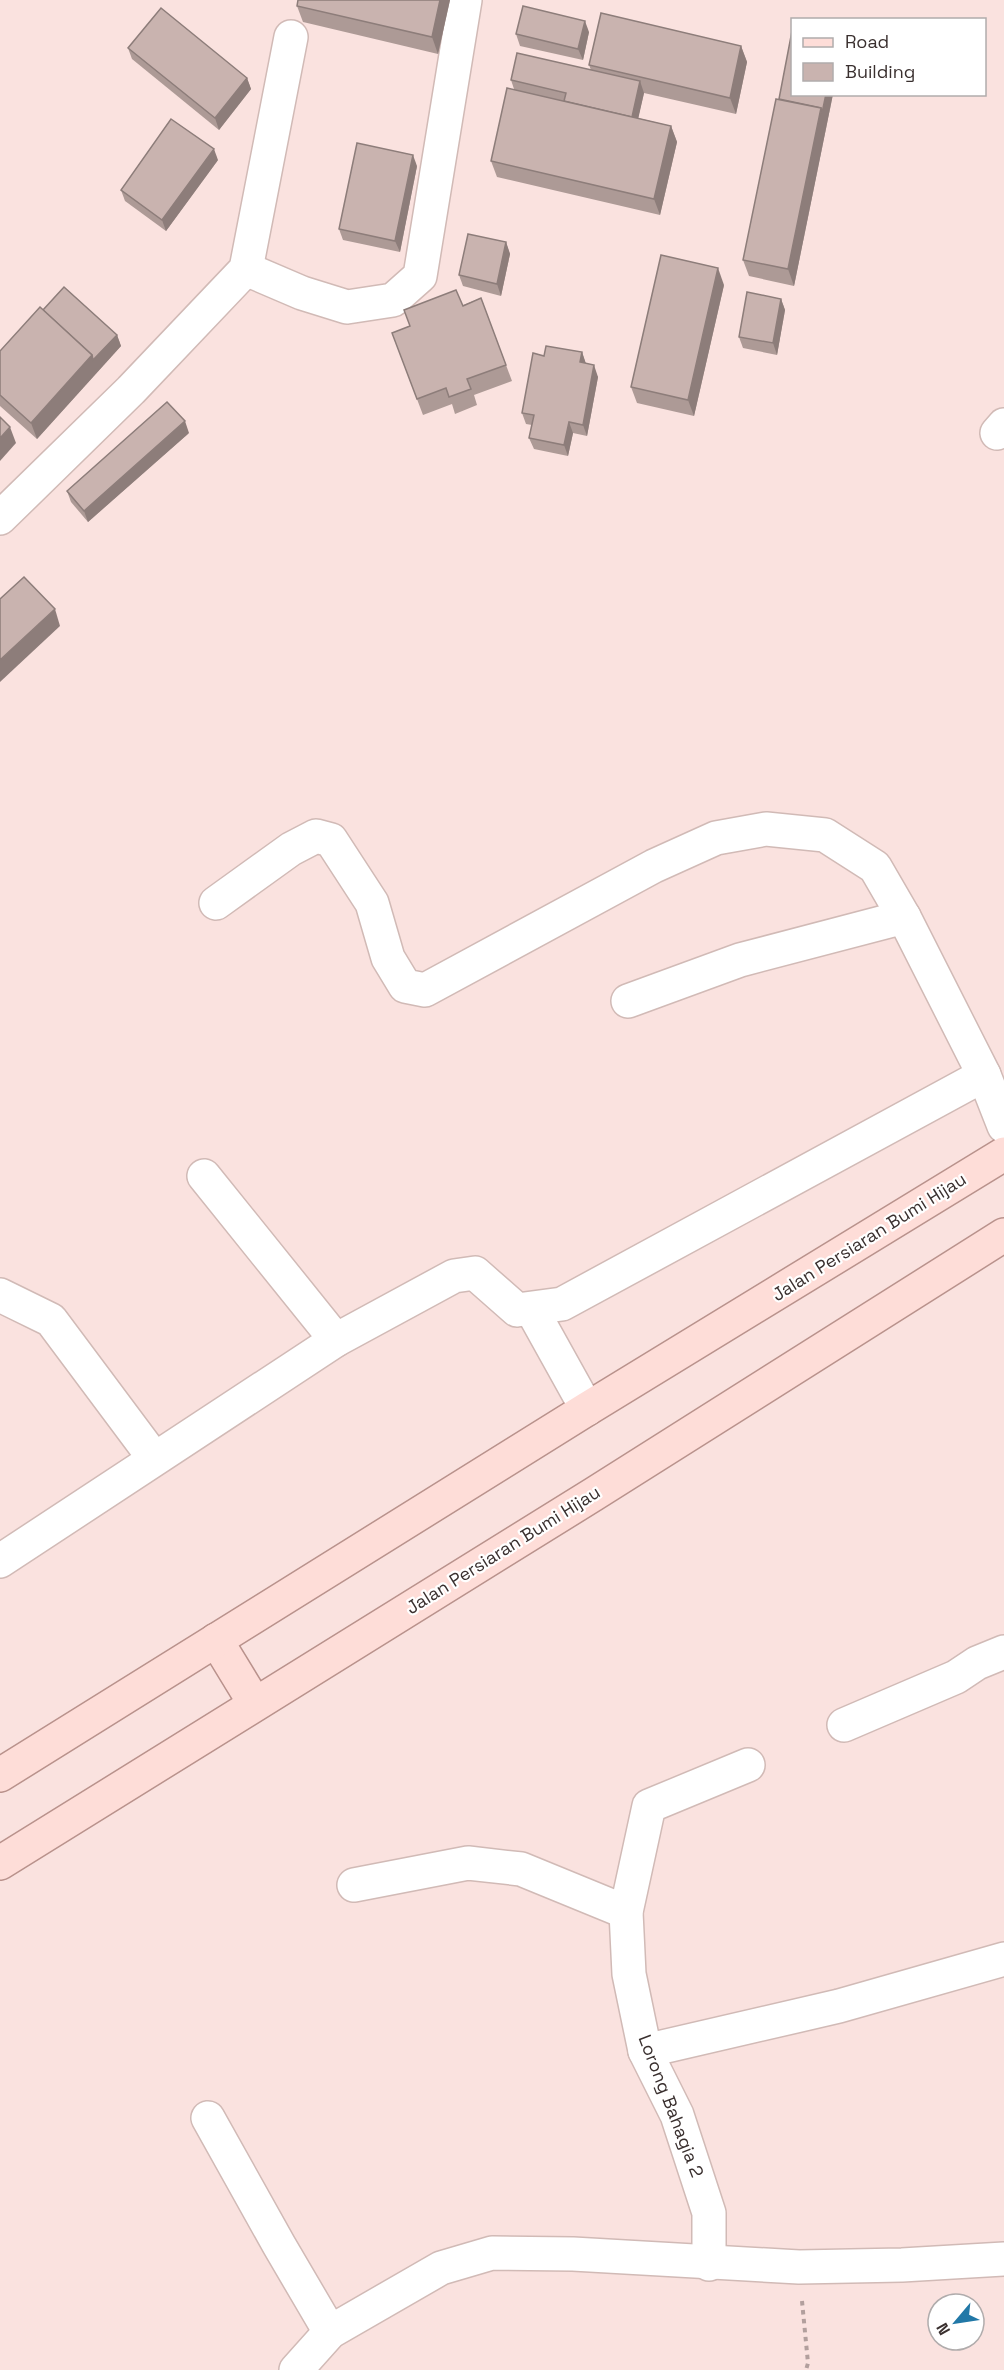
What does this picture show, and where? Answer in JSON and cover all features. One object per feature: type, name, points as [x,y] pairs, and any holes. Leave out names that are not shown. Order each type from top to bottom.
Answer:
[{"type":"main road","name":"Jalan Persiaran Bumi Hijau","points":[[0,1775],[587,1409],[1004,1154]]},
{"type":"main road","name":"Jalan Persiaran Bumi Hijau","points":[[0,1863],[594,1494],[1004,1234]]},
{"type":"main road","points":[[216,1640],[255,1704]]},
{"type":"street","points":[[246,269],[302,293],[347,307],[393,300],[420,276],[465,0]]},
{"type":"street","points":[[0,518],[131,390],[246,269],[291,37]]},
{"type":"street","points":[[216,903],[291,849],[316,836],[331,840],[372,903],[388,958],[405,986],[425,990],[654,866],[716,838],[766,830],[825,836],[875,867],[984,1075],[1004,1126]]},
{"type":"street","points":[[628,1001],[740,960],[903,917]]},
{"type":"street","points":[[0,1561],[336,1340],[454,1276],[475,1273],[517,1310],[532,1310],[562,1304],[984,1075]]},
{"type":"street","points":[[204,1176],[336,1340]]},
{"type":"street","points":[[0,1295],[51,1320],[154,1458]]},
{"type":"street","points":[[532,1310],[587,1409]]},
{"type":"street","points":[[844,1725],[956,1677],[977,1663],[1004,1652]]},
{"type":"street","name":"Lorong Bahagia 2","points":[[709,2264],[709,2212],[677,2115],[645,2051],[629,1974],[626,1912],[649,1806],[748,1764]]},
{"type":"street","points":[[354,1885],[468,1863],[521,1869],[626,1912]]},
{"type":"street","points":[[645,2051],[839,2006],[1004,1959]]},
{"type":"street","points":[[208,2118],[330,2332]]},
{"type":"street","points":[[296,2370],[330,2332],[441,2268],[492,2253],[573,2254],[709,2264],[799,2267],[902,2265],[1004,2259]]},
{"type":"path","points":[[799,2267],[808,2363],[806,2370]]},
{"type":"building","points":[[298,0],[440,0],[432,37],[297,6]]},
{"type":"building","points":[[523,6],[585,21],[578,49],[516,34]]},
{"type":"building","points":[[161,8],[247,78],[215,118],[128,48]]},
{"type":"building","points":[[601,13],[741,46],[730,98],[589,65]]},
{"type":"building","points":[[791,36],[791,96],[826,96],[822,113],[821,108],[779,99]]},
{"type":"building","points":[[517,53],[640,81],[632,117],[564,101],[566,93],[511,80]]},
{"type":"building","points":[[507,88],[671,126],[654,199],[491,161]]},
{"type":"building","points":[[776,99],[821,108],[788,269],[743,260]]},
{"type":"building","points":[[171,119],[214,149],[162,220],[121,190]]},
{"type":"building","points":[[357,143],[413,155],[395,241],[339,229]]},
{"type":"building","points":[[468,234],[506,242],[497,284],[459,275]]},
{"type":"building","points":[[661,255],[718,268],[688,400],[631,387]]},
{"type":"building","points":[[64,287],[117,335],[93,360],[92,355],[43,310]]},
{"type":"building","points":[[456,290],[463,306],[481,298],[506,365],[467,379],[471,389],[449,397],[446,388],[417,399],[392,333],[410,326],[404,310]]},
{"type":"building","points":[[747,292],[781,299],[773,343],[739,337]]},
{"type":"building","points":[[40,307],[92,355],[31,423],[0,395],[0,351]]},
{"type":"building","points":[[546,346],[582,352],[580,362],[594,365],[583,425],[569,422],[564,445],[529,438],[534,415],[522,413],[533,353],[544,356]]},
{"type":"building","points":[[167,402],[185,421],[84,511],[67,491]]},
{"type":"building","points":[[0,417],[10,427],[0,438]]},
{"type":"building","points":[[24,577],[55,609],[0,660],[0,599]]}]
